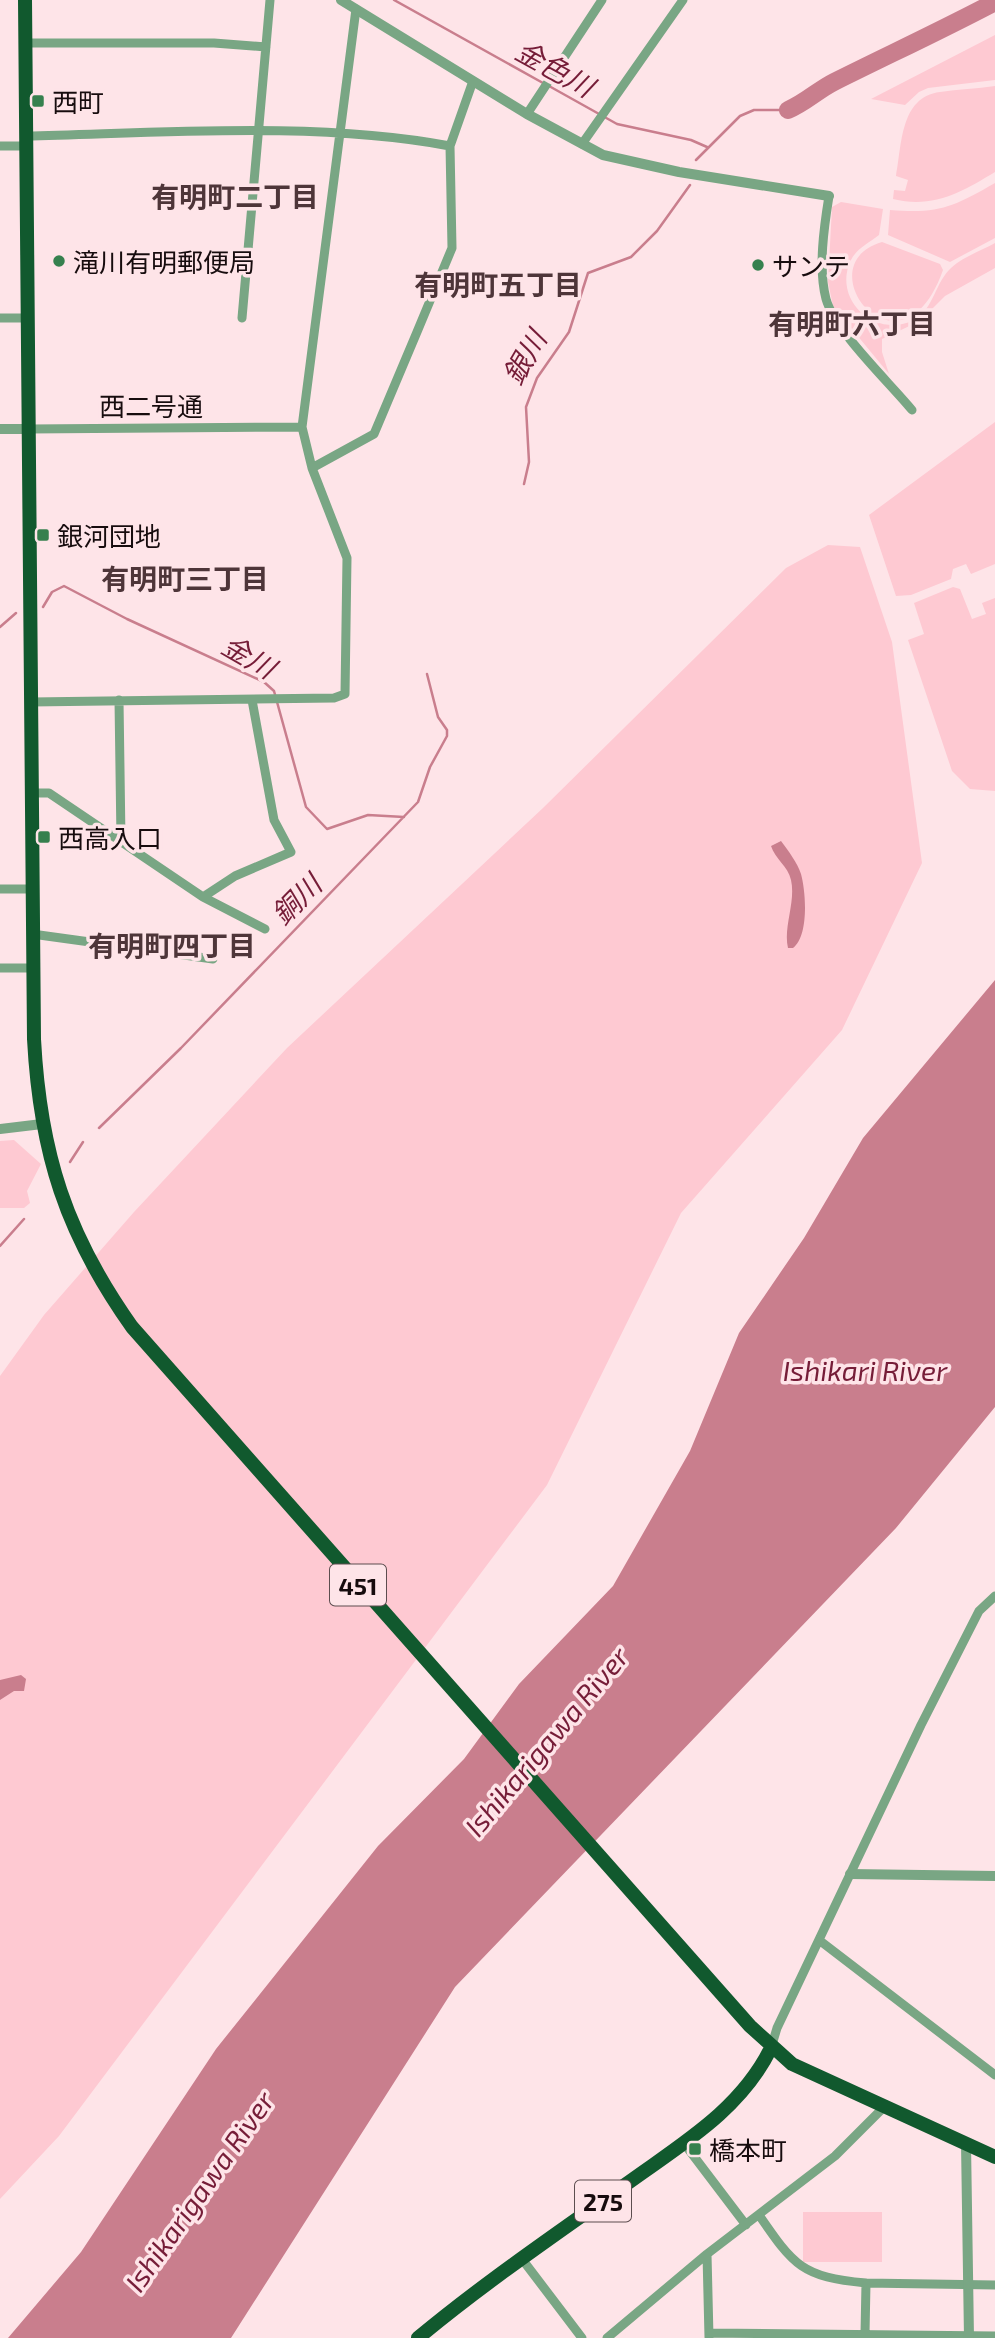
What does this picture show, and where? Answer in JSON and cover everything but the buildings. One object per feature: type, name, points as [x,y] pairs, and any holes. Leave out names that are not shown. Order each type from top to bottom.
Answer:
[{"type":"highway","name":"451","points":[[25,0],[34,1053],[42,1124],[53,1173],[78,1237],[111,1298],[139,1337],[771,2048]]},
{"type":"highway","points":[[771,2048],[792,2064],[995,2157]]},
{"type":"highway","name":"275","points":[[421,2337],[522,2259],[723,2114],[760,2071],[771,2048]]},
{"type":"street","points":[[242,318],[270,0]]},
{"type":"street","points":[[341,0],[527,114],[616,160],[829,196],[823,282],[829,307],[844,330],[912,410]]},
{"type":"street","points":[[527,114],[602,0]]},
{"type":"street","points":[[582,144],[683,0]]},
{"type":"street","points":[[31,702],[334,698],[345,694],[347,558],[312,468],[302,427],[356,9]]},
{"type":"street","points":[[26,43],[214,43],[266,47]]},
{"type":"street","points":[[312,468],[367,441],[374,435],[387,405],[452,248],[450,145],[473,81]]},
{"type":"street","points":[[0,146],[26,141],[260,132],[338,135],[450,145]]},
{"type":"street","points":[[0,318],[28,318]]},
{"type":"street","name":"西二号通","points":[[0,429],[302,427]]},
{"type":"street","points":[[119,700],[121,840]]},
{"type":"street","points":[[203,897],[235,876],[290,852],[274,820],[252,700]]},
{"type":"street","points":[[31,793],[50,793],[203,897],[265,929]]},
{"type":"street","points":[[0,889],[32,889]]},
{"type":"street","points":[[33,934],[213,959]]},
{"type":"street","points":[[0,968],[33,968]]},
{"type":"street","points":[[0,1129],[42,1124]]},
{"type":"street","points":[[771,2048],[777,2028],[818,1940],[979,1611],[995,1596]]},
{"type":"street","points":[[850,1874],[995,1876]]},
{"type":"street","points":[[818,1940],[995,2075]]},
{"type":"street","points":[[607,2338],[707,2255],[835,2156],[886,2105]]},
{"type":"street","points":[[683,2143],[746,2225]]},
{"type":"street","points":[[967,2143],[968,2337]]},
{"type":"street","points":[[759,2215],[781,2247],[803,2270],[843,2281],[866,2283],[995,2285]]},
{"type":"street","points":[[707,2255],[709,2335],[995,2336]]},
{"type":"street","points":[[522,2259],[582,2338]]},
{"type":"street","points":[[865,2334],[866,2283]]},
{"type":"shaded area","points":[[995,35],[995,80],[928,88],[919,92],[905,105],[871,99]]},
{"type":"shaded area","points":[[995,86],[995,172],[947,197],[921,202],[893,199],[894,190],[905,191],[908,180],[896,176],[905,124],[917,103],[940,92]]},
{"type":"shaded area","points":[[995,183],[995,238],[950,262],[888,235],[890,210],[934,210],[968,198]]},
{"type":"shaded area","points":[[841,202],[883,209],[879,235],[856,252],[851,260],[847,288],[860,311],[884,324],[898,325],[919,317],[949,270],[965,258],[995,243],[995,268],[945,296],[920,321],[882,339],[882,352],[889,374],[833,306],[828,282],[832,207]]},
{"type":"shaded area","points":[[882,242],[940,264],[943,270],[925,304],[905,319],[884,320],[867,309],[856,292],[852,273],[860,255]]},
{"type":"shaded area","points":[[995,422],[995,564],[971,574],[966,564],[953,569],[951,579],[911,595],[896,596],[869,515]]},
{"type":"shaded area","points":[[828,545],[860,547],[892,642],[922,863],[842,1030],[681,1213],[547,1485],[59,2136],[0,2199],[0,1376],[44,1315],[134,1212],[287,1048],[543,808],[786,568]]},
{"type":"shaded area","points":[[953,587],[960,589],[972,619],[986,614],[982,603],[995,598],[995,791],[970,789],[952,771],[908,640],[924,634],[914,603]]},
{"type":"shaded area","points":[[14,1140],[41,1164],[27,1191],[30,1203],[24,1208],[0,1208],[0,1141]]},
{"type":"shaded area","points":[[803,2212],[882,2212],[882,2262],[803,2262]]},
{"type":"water","points":[[781,841],[799,870],[803,882],[804,924],[802,934],[793,948],[788,948],[787,940],[792,897],[791,880],[771,846]]},
{"type":"water","name":"Ishikari River","points":[[995,980],[995,1407],[896,1528],[455,1987],[231,2338],[8,2338],[81,2252],[216,2049],[378,1846],[464,1759],[519,1684],[613,1586],[690,1451],[739,1333],[804,1238],[863,1138]]},
{"type":"water","points":[[21,1675],[26,1679],[24,1691],[14,1691],[0,1700],[0,1680]]},
{"type":"waterway","name":"金色川","points":[[394,0],[543,83]]},
{"type":"waterway","name":"銀川","points":[[788,110],[834,82],[995,2]]},
{"type":"waterway","name":"金色川","points":[[549,86],[617,124],[691,140],[707,147]]},
{"type":"waterway","name":"銀川","points":[[696,160],[740,116],[754,110],[788,110]]},
{"type":"waterway","name":"銀川","points":[[524,484],[529,462],[526,407],[537,378],[569,332],[588,273],[631,257],[657,231],[690,185]]},
{"type":"waterway","name":"金川","points":[[43,607],[52,592],[64,586],[127,619],[264,682],[274,691],[306,807],[327,829],[368,815],[404,817]]},
{"type":"waterway","name":"金川","points":[[0,627],[16,613]]},
{"type":"waterway","name":"銅川","points":[[99,1128],[181,1048],[418,802],[430,767],[447,736],[447,730],[438,717],[427,674]]},
{"type":"waterway","name":"銅川","points":[[70,1162],[83,1142]]},
{"type":"waterway","name":"銅川","points":[[0,1246],[24,1219]]},
{"type":"place","name":"西町","points":[[38,101]]},
{"type":"place","name":"滝川有明郵便局","points":[[59,261]]},
{"type":"place","name":"サンテ","points":[[758,265]]},
{"type":"place","name":"銀河団地","points":[[43,535]]},
{"type":"place","name":"西高入口","points":[[44,837]]},
{"type":"place","name":"橋本町","points":[[695,2149]]},
{"type":"district","name":"有明町二丁目","points":[[235,196]]},
{"type":"district","name":"有明町五丁目","points":[[498,284]]},
{"type":"district","name":"有明町六丁目","points":[[852,323]]},
{"type":"district","name":"有明町三丁目","points":[[185,578]]},
{"type":"district","name":"有明町四丁目","points":[[172,945]]},
{"type":"water label","name":"Ishikarigawa River","points":[[546,1741]]},
{"type":"water label","name":"Ishikarigawa River","points":[[199,2191]]}]
